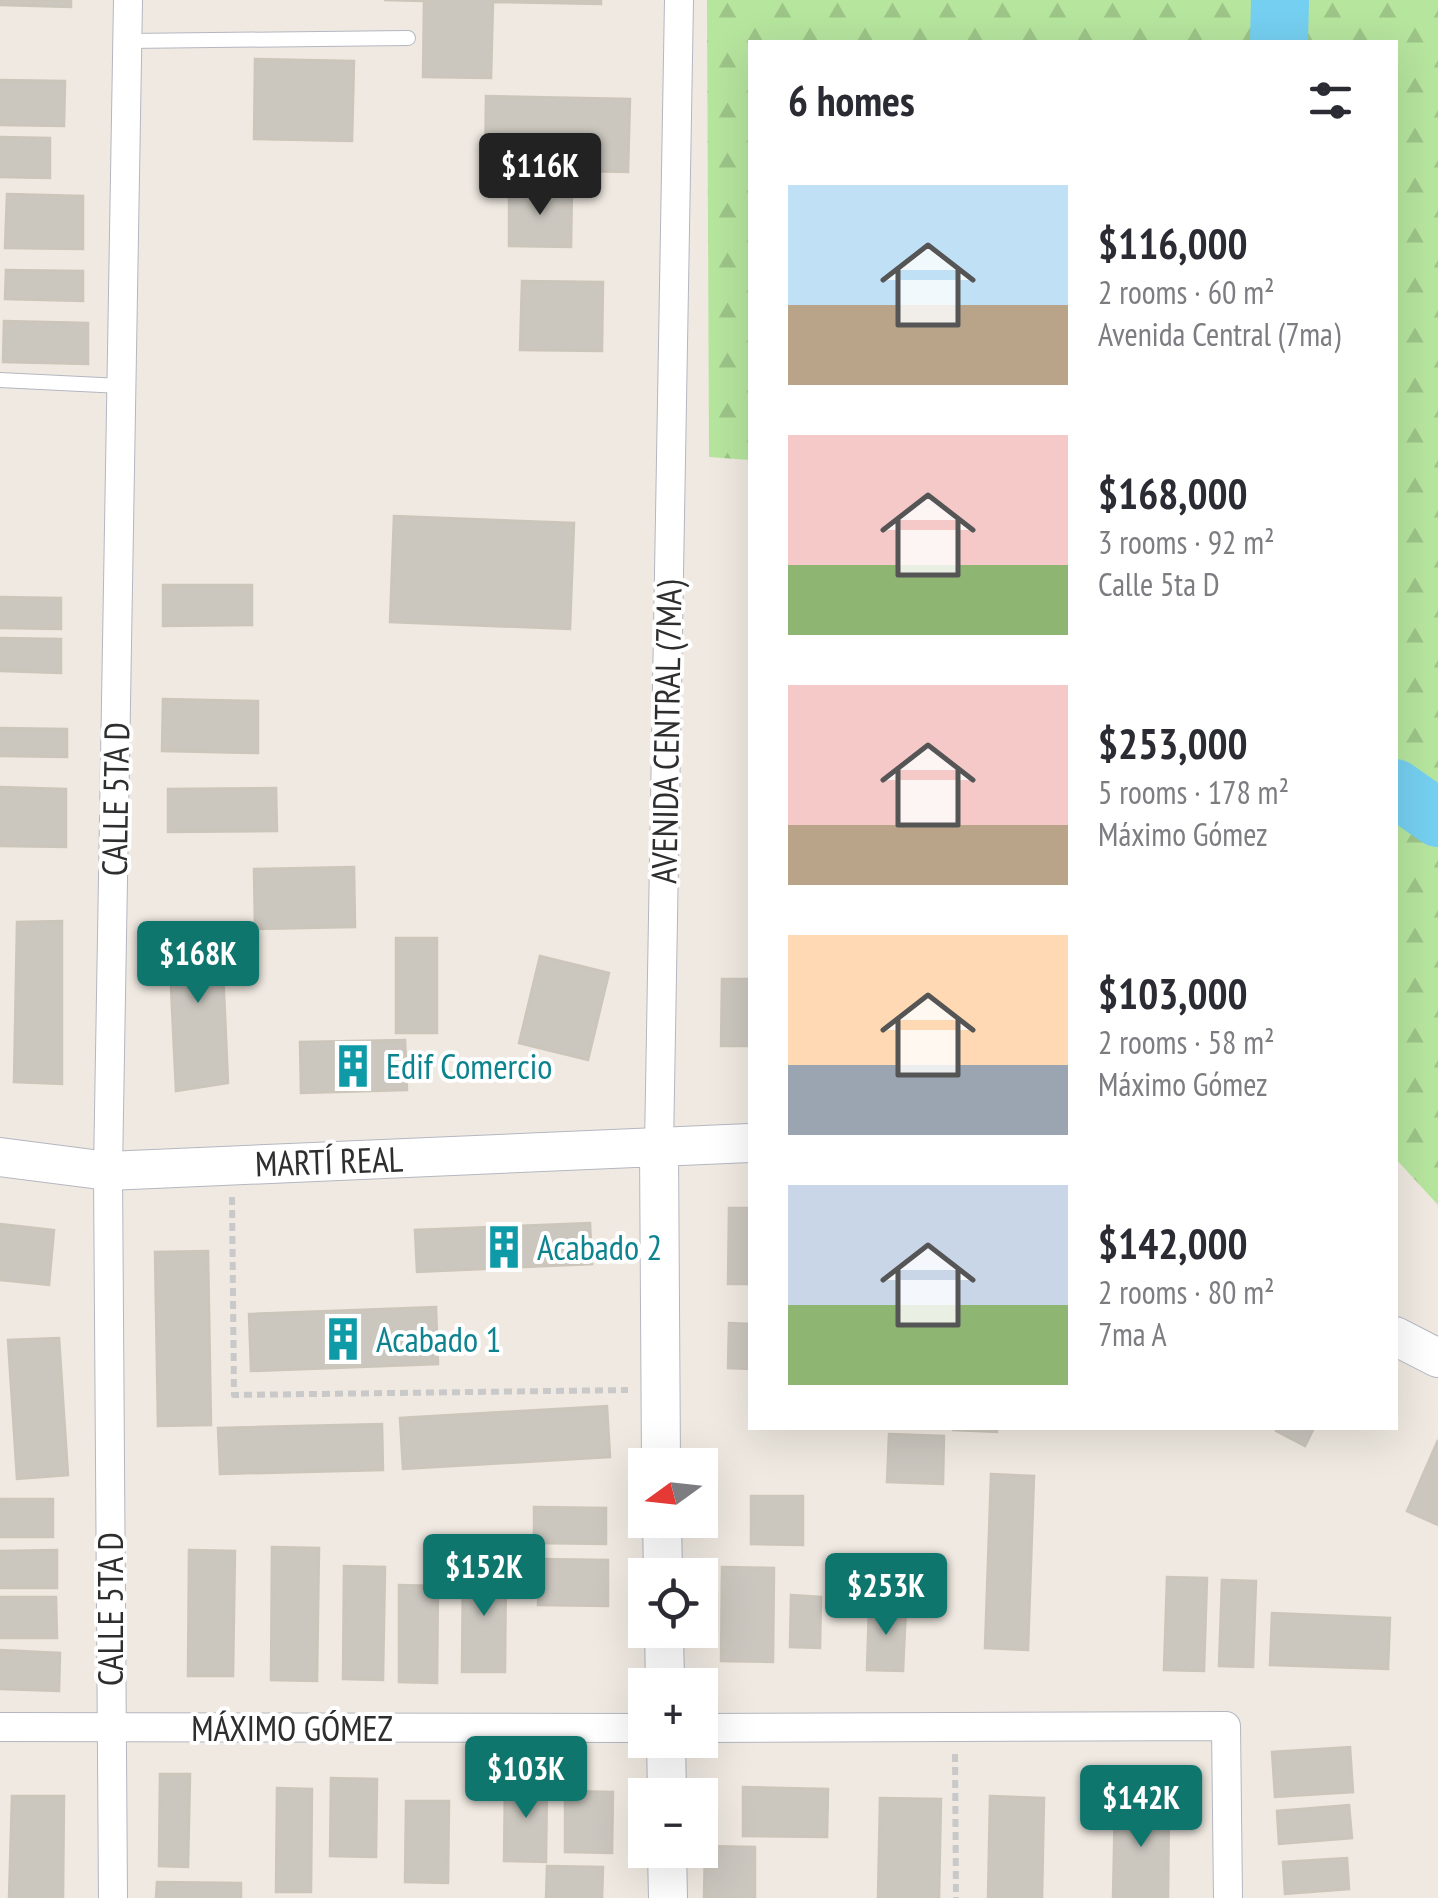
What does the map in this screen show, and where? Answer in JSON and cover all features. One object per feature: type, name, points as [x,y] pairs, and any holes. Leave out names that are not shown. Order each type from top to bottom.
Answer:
[{"type":"main road","name":"MARTÍ REAL","points":[[0,1156],[108,1171],[748,1143]]},
{"type":"main road","name":"AVENIDA CENTRAL (7MA)","points":[[658,1147],[661,1448]]},
{"type":"main road","points":[[1398,1338],[1438,1358]]},
{"type":"main road","points":[[667,1868],[668,1898]]},
{"type":"street","name":"CALLE 5TA D","points":[[112,1898],[108,1171],[128,0]]},
{"type":"street","name":"AVENIDA CENTRAL (7MA)","points":[[658,1147],[679,0]]},
{"type":"street","points":[[718,1728],[1226,1726],[1228,1898]]},
{"type":"street","name":"MÁXIMO GÓMEZ","points":[[0,1727],[628,1728]]},
{"type":"lane","points":[[127,41],[408,38]]},
{"type":"lane","points":[[0,380],[122,386]]},
{"type":"path","points":[[232,1166],[234,1395],[660,1390]]},
{"type":"path","points":[[955,1726],[956,1898]]},
{"type":"green space","points":[[707,0],[1438,0],[1438,1205],[1398,1161],[1398,40],[748,40],[748,460],[709,457]]},
{"type":"building","points":[[0,0],[71,0],[71,7],[0,5]]},
{"type":"building","points":[[384,0],[601,0],[601,4],[493,2],[491,78],[423,77],[424,1]]},
{"type":"building","points":[[255,59],[354,61],[352,141],[254,139]]},
{"type":"building","points":[[0,80],[65,81],[64,126],[0,125]]},
{"type":"building","points":[[486,96],[630,99],[628,172],[485,169]]},
{"type":"building","points":[[0,137],[50,138],[50,178],[0,177]]},
{"type":"building","points":[[509,189],[572,190],[571,247],[509,246]]},
{"type":"building","points":[[7,194],[83,196],[83,249],[5,248]]},
{"type":"building","points":[[6,270],[83,271],[83,301],[5,299]]},
{"type":"building","points":[[522,281],[603,282],[602,351],[520,350]]},
{"type":"building","points":[[4,321],[88,323],[88,364],[3,362]]},
{"type":"building","points":[[394,516],[574,523],[570,629],[390,622]]},
{"type":"building","points":[[163,585],[252,585],[252,625],[163,626]]},
{"type":"building","points":[[0,597],[61,598],[61,629],[0,628]]},
{"type":"building","points":[[0,638],[61,639],[61,673],[0,671]]},
{"type":"building","points":[[163,699],[258,701],[258,753],[162,751]]},
{"type":"building","points":[[0,728],[67,729],[67,757],[0,756]]},
{"type":"building","points":[[0,787],[66,789],[66,847],[0,846]]},
{"type":"building","points":[[276,788],[277,831],[168,832],[168,789]]},
{"type":"building","points":[[354,867],[355,927],[255,929],[254,869]]},
{"type":"building","points":[[62,921],[62,1084],[14,1082],[17,922]]},
{"type":"building","points":[[221,924],[228,1083],[176,1091],[168,925]]},
{"type":"building","points":[[396,938],[437,938],[437,1033],[396,1033]]},
{"type":"building","points":[[540,956],[609,973],[588,1060],[519,1043]]},
{"type":"building","points":[[722,979],[748,979],[748,1046],[721,1046]]},
{"type":"building","name":"Edif Comercio","points":[[405,1040],[407,1090],[301,1093],[300,1042]]},
{"type":"building","points":[[729,1208],[748,1208],[748,1284],[728,1284]]},
{"type":"building","name":"Acabado 2","points":[[590,1223],[592,1264],[417,1272],[415,1230]]},
{"type":"building","points":[[0,1224],[54,1230],[49,1285],[0,1280]]},
{"type":"building","points":[[208,1251],[211,1425],[158,1426],[155,1252]]},
{"type":"building","name":"Acabado 1","points":[[436,1307],[438,1364],[251,1371],[249,1314]]},
{"type":"building","points":[[729,1323],[748,1324],[748,1369],[728,1368]]},
{"type":"building","points":[[59,1338],[68,1475],[17,1479],[8,1340]]},
{"type":"building","points":[[607,1406],[610,1457],[403,1469],[400,1418]]},
{"type":"building","points":[[382,1424],[383,1470],[220,1474],[218,1428]]},
{"type":"building","points":[[1276,1430],[1313,1430],[1305,1446]]},
{"type":"building","points":[[889,1434],[944,1436],[943,1484],[887,1482]]},
{"type":"building","points":[[1438,1440],[1438,1525],[1407,1511]]},
{"type":"building","points":[[991,1474],[1034,1476],[1028,1650],[985,1648]]},
{"type":"building","points":[[751,1496],[803,1496],[803,1545],[751,1544]]},
{"type":"building","points":[[0,1499],[53,1499],[53,1537],[0,1537]]},
{"type":"building","points":[[534,1507],[606,1508],[606,1544],[534,1543]]},
{"type":"building","points":[[272,1547],[319,1548],[317,1681],[271,1680]]},
{"type":"building","points":[[57,1550],[57,1588],[0,1588],[0,1551]]},
{"type":"building","points":[[189,1550],[235,1551],[233,1676],[188,1676]]},
{"type":"building","points":[[539,1559],[608,1560],[608,1606],[538,1605]]},
{"type":"building","points":[[463,1565],[506,1566],[505,1672],[462,1672]]},
{"type":"building","points":[[344,1566],[385,1567],[383,1680],[343,1679]]},
{"type":"building","points":[[722,1567],[774,1568],[773,1662],[721,1661]]},
{"type":"building","points":[[1167,1577],[1207,1578],[1204,1671],[1164,1670]]},
{"type":"building","points":[[1222,1580],[1256,1581],[1253,1667],[1219,1666]]},
{"type":"building","points":[[399,1585],[438,1586],[437,1683],[399,1682]]},
{"type":"building","points":[[791,1595],[821,1597],[820,1648],[790,1647]]},
{"type":"building","points":[[0,1597],[56,1597],[57,1638],[0,1638]]},
{"type":"building","points":[[869,1606],[906,1607],[903,1671],[867,1670]]},
{"type":"building","points":[[1272,1613],[1390,1618],[1388,1669],[1270,1665]]},
{"type":"building","points":[[0,1650],[60,1653],[59,1691],[0,1689]]},
{"type":"building","points":[[1350,1747],[1353,1792],[1275,1797],[1272,1752]]},
{"type":"building","points":[[160,1774],[190,1774],[188,1867],[159,1866]]},
{"type":"building","points":[[331,1778],[377,1779],[376,1857],[330,1856]]},
{"type":"building","points":[[505,1781],[547,1782],[546,1862],[504,1861]]},
{"type":"building","points":[[743,1787],[828,1789],[827,1837],[743,1836]]},
{"type":"building","points":[[277,1788],[312,1789],[311,1892],[276,1892]]},
{"type":"building","points":[[565,1791],[613,1792],[612,1853],[565,1852]]},
{"type":"building","points":[[12,1796],[64,1796],[63,1898],[9,1898]]},
{"type":"building","points":[[990,1796],[1044,1798],[1042,1898],[988,1898]]},
{"type":"building","points":[[880,1798],[941,1799],[939,1898],[878,1898]]},
{"type":"building","points":[[406,1801],[449,1801],[448,1883],[405,1882]]},
{"type":"building","points":[[1115,1801],[1169,1802],[1168,1898],[1113,1898]]},
{"type":"building","points":[[1349,1805],[1352,1838],[1279,1844],[1277,1811]]},
{"type":"building","points":[[718,1846],[755,1847],[755,1898],[704,1898],[705,1868],[718,1868]]},
{"type":"building","points":[[1347,1858],[1349,1889],[1285,1894],[1283,1862]]},
{"type":"building","points":[[547,1866],[603,1867],[602,1898],[546,1898]]},
{"type":"building","points":[[157,1882],[241,1883],[241,1898],[156,1898]]},
{"type":"waterway","points":[[1279,40],[1280,0]]},
{"type":"waterway","points":[[1398,790],[1438,818]]},
{"type":"place","name":"Edif Comercio","points":[[353,1066]]},
{"type":"place","name":"Acabado 2","points":[[504,1247]]},
{"type":"place","name":"Acabado 1","points":[[343,1339]]}]
